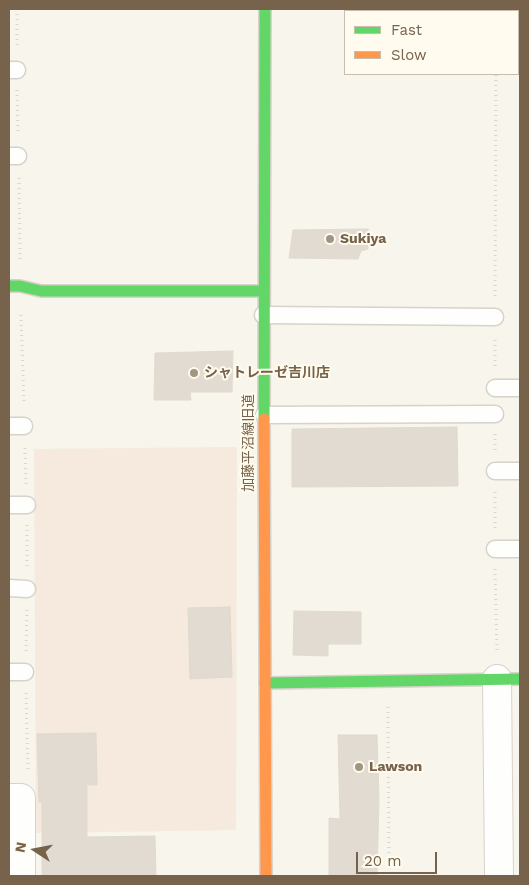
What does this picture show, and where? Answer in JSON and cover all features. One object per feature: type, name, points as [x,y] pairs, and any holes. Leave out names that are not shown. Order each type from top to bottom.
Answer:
[{"type":"street","name":"加藤平沼線旧道","points":[[265,9],[263,315],[266,876]]},
{"type":"street","points":[[9,286],[20,286],[41,291],[263,291]]},
{"type":"street","points":[[265,683],[509,679],[499,876]]},
{"type":"street","points":[[9,798],[21,798],[21,876]]},
{"type":"lane","points":[[263,315],[495,317]]},
{"type":"lane","points":[[495,388],[520,388]]},
{"type":"lane","points":[[264,415],[495,414]]},
{"type":"lane","points":[[495,471],[520,471]]},
{"type":"lane","points":[[9,505],[27,505]]},
{"type":"lane","points":[[495,549],[520,549]]},
{"type":"lane","points":[[9,588],[27,588]]},
{"type":"lane","points":[[9,672],[25,672]]},
{"type":"path","points":[[388,680],[389,876]]},
{"type":"shaded area","points":[[237,447],[236,830],[36,833],[34,449]]},
{"type":"building","name":"Sukiya","points":[[368,229],[368,249],[361,251],[358,259],[289,258],[293,230]]},
{"type":"building","name":"シャトレーゼ吉川店","points":[[233,351],[232,392],[190,392],[191,400],[154,400],[155,353]]},
{"type":"building","points":[[457,427],[458,486],[292,487],[292,429]]},
{"type":"building","points":[[230,607],[232,677],[190,679],[188,608]]},
{"type":"building","points":[[294,611],[361,612],[361,644],[328,644],[328,656],[293,655]]},
{"type":"building","points":[[96,733],[97,785],[87,785],[87,837],[155,836],[156,876],[42,876],[42,802],[39,802],[37,734]]},
{"type":"building","points":[[338,735],[377,735],[379,799],[377,876],[329,876],[329,818],[340,819]]},
{"type":"traffic: fast","points":[[264,419],[265,9]]},
{"type":"traffic: fast","points":[[9,286],[20,286],[41,291],[263,291]]},
{"type":"traffic: fast","points":[[265,683],[520,679]]},
{"type":"traffic: slow","points":[[264,419],[266,876]]},
{"type":"place","name":"Sukiya","points":[[330,239]]},
{"type":"place","name":"シャトレーゼ吉川店","points":[[194,373]]},
{"type":"place","name":"Lawson","points":[[359,767]]}]
